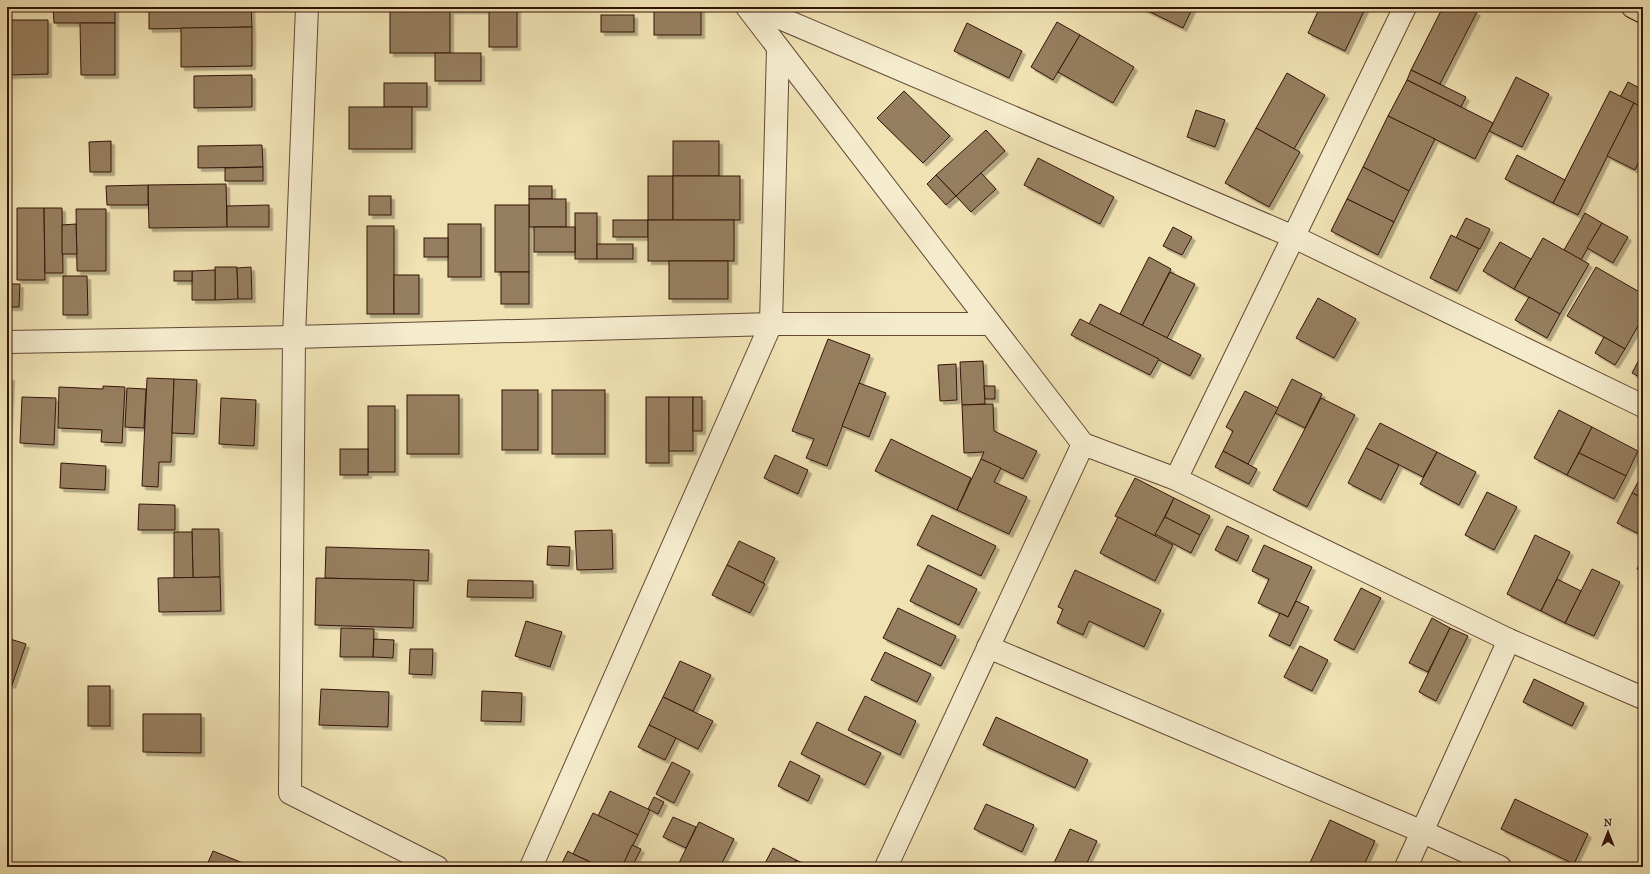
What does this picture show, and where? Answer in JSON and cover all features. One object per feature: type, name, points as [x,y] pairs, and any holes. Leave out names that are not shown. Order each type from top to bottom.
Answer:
[{"type":"highway","points":[[1633,7],[1643,12]]},
{"type":"street","points":[[307,7],[294,337],[290,792],[437,867]]},
{"type":"street","points":[[747,7],[1083,444],[1176,479],[1509,640],[1643,698]]},
{"type":"street","points":[[754,7],[1294,237],[1643,406]]},
{"type":"street","points":[[1176,479],[1405,7]]},
{"type":"street","points":[[530,867],[771,324],[778,48]]},
{"type":"street","points":[[7,342],[294,337],[771,324],[990,324]]},
{"type":"street","points":[[886,867],[1083,444]]},
{"type":"street","points":[[1406,867],[1509,640]]},
{"type":"street","points":[[988,647],[1423,832],[1500,867]]},
{"type":"building","points":[[53,7],[115,7],[115,23],[54,23]]},
{"type":"building","points":[[149,7],[251,7],[252,27],[149,29]]},
{"type":"building","points":[[390,7],[489,7],[489,10],[390,10]]},
{"type":"building","points":[[489,7],[517,7],[517,47],[489,47]]},
{"type":"building","points":[[654,7],[701,7],[701,35],[654,35]]},
{"type":"building","points":[[1140,7],[1193,7],[1183,28]]},
{"type":"building","points":[[1320,7],[1366,7],[1345,51],[1308,33]]},
{"type":"building","points":[[1443,7],[1467,7],[1477,12],[1440,84],[1411,70]]},
{"type":"building","points":[[390,10],[450,10],[450,53],[390,53]]},
{"type":"building","points":[[601,15],[634,15],[634,32],[601,32]]},
{"type":"building","points":[[7,20],[48,20],[48,74],[7,75]]},
{"type":"building","points":[[1057,22],[1080,35],[1053,80],[1031,67]]},
{"type":"building","points":[[80,23],[115,23],[115,75],[81,75]]},
{"type":"building","points":[[967,23],[1022,51],[1009,78],[954,51]]},
{"type":"building","points":[[252,27],[252,66],[181,67],[181,28]]},
{"type":"building","points":[[1080,35],[1134,67],[1113,103],[1058,72]]},
{"type":"building","points":[[435,53],[481,53],[481,81],[435,81]]},
{"type":"building","points":[[1411,70],[1466,97],[1461,107],[1407,80]]},
{"type":"building","points":[[1287,73],[1325,95],[1294,149],[1256,128]]},
{"type":"building","points":[[252,75],[252,107],[194,108],[194,76]]},
{"type":"building","points":[[1516,77],[1549,94],[1522,147],[1489,131]]},
{"type":"building","points":[[1407,80],[1493,123],[1475,159],[1388,116]]},
{"type":"building","points":[[1628,82],[1643,90],[1643,108],[1620,97]]},
{"type":"building","points":[[384,83],[427,83],[427,107],[384,107]]},
{"type":"building","points":[[904,91],[950,136],[923,163],[877,118]]},
{"type":"building","points":[[1610,91],[1634,103],[1578,215],[1553,203]]},
{"type":"building","points":[[1634,103],[1643,108],[1643,153],[1635,170],[1607,156]]},
{"type":"building","points":[[349,107],[412,107],[412,149],[349,149]]},
{"type":"building","points":[[1196,110],[1225,120],[1215,147],[1187,137]]},
{"type":"building","points":[[1388,116],[1435,139],[1409,191],[1363,167]]},
{"type":"building","points":[[1256,128],[1300,152],[1269,207],[1225,183]]},
{"type":"building","points":[[986,130],[1005,151],[956,196],[936,175]]},
{"type":"building","points":[[111,141],[111,172],[90,172],[89,142]]},
{"type":"building","points":[[673,141],[719,141],[719,176],[673,176]]},
{"type":"building","points":[[262,145],[263,167],[198,168],[198,146]]},
{"type":"building","points":[[1517,155],[1565,180],[1553,203],[1505,179]]},
{"type":"building","points":[[1038,158],[1114,197],[1100,224],[1024,185]]},
{"type":"building","points":[[263,167],[263,181],[225,181],[225,168]]},
{"type":"building","points":[[1363,167],[1409,191],[1394,222],[1347,199]]},
{"type":"building","points":[[981,173],[996,189],[971,212],[956,196]]},
{"type":"building","points":[[936,175],[956,196],[946,205],[927,184]]},
{"type":"building","points":[[648,176],[673,176],[673,220],[648,220]]},
{"type":"building","points":[[673,176],[740,176],[740,220],[673,220]]},
{"type":"building","points":[[226,184],[227,227],[149,228],[148,185]]},
{"type":"building","points":[[148,185],[148,205],[107,205],[106,186]]},
{"type":"building","points":[[529,186],[552,186],[552,199],[529,199]]},
{"type":"building","points":[[369,196],[391,196],[391,215],[369,215]]},
{"type":"building","points":[[529,199],[566,199],[566,227],[529,227]]},
{"type":"building","points":[[1347,199],[1394,222],[1378,255],[1331,231]]},
{"type":"building","points":[[269,205],[269,227],[227,227],[227,206]]},
{"type":"building","points":[[495,205],[529,205],[529,272],[495,272]]},
{"type":"building","points":[[17,208],[44,208],[45,280],[17,280]]},
{"type":"building","points":[[44,208],[62,208],[63,273],[45,273]]},
{"type":"building","points":[[76,209],[106,209],[106,271],[77,271]]},
{"type":"building","points":[[575,213],[597,213],[597,259],[575,259]]},
{"type":"building","points":[[1585,213],[1602,223],[1581,260],[1564,250]]},
{"type":"building","points":[[1466,218],[1490,229],[1480,249],[1456,238]]},
{"type":"building","points":[[613,220],[648,220],[648,237],[613,237]]},
{"type":"building","points":[[648,220],[734,220],[734,261],[648,261]]},
{"type":"building","points":[[1602,223],[1628,237],[1613,263],[1587,248]]},
{"type":"building","points":[[76,224],[77,254],[62,254],[62,225]]},
{"type":"building","points":[[448,224],[481,224],[481,277],[448,277]]},
{"type":"building","points":[[367,226],[394,226],[394,314],[367,314]]},
{"type":"building","points":[[534,227],[575,227],[575,252],[534,252]]},
{"type":"building","points":[[1173,227],[1192,237],[1182,255],[1163,246]]},
{"type":"building","points":[[1451,235],[1479,249],[1457,291],[1430,278]]},
{"type":"building","points":[[424,238],[448,238],[448,257],[424,257]]},
{"type":"building","points":[[1543,238],[1589,264],[1560,314],[1514,289]]},
{"type":"building","points":[[1500,242],[1531,259],[1514,289],[1483,271]]},
{"type":"building","points":[[597,244],[633,244],[633,259],[597,259]]},
{"type":"building","points":[[1149,257],[1171,269],[1142,326],[1120,314]]},
{"type":"building","points":[[669,261],[728,261],[728,299],[669,299]]},
{"type":"building","points":[[215,267],[237,267],[238,299],[215,300]]},
{"type":"building","points":[[251,267],[252,299],[238,299],[237,268]]},
{"type":"building","points":[[1596,267],[1643,294],[1643,317],[1625,349],[1567,316]]},
{"type":"building","points":[[215,270],[215,300],[192,300],[192,271]]},
{"type":"building","points":[[174,271],[192,271],[192,281],[174,281]]},
{"type":"building","points":[[501,272],[529,272],[529,304],[501,304]]},
{"type":"building","points":[[1170,272],[1195,284],[1167,338],[1142,326]]},
{"type":"building","points":[[394,275],[419,275],[419,314],[394,314]]},
{"type":"building","points":[[63,276],[87,276],[88,315],[63,315]]},
{"type":"building","points":[[7,284],[20,284],[19,307],[7,307]]},
{"type":"building","points":[[1529,297],[1560,314],[1547,338],[1515,320]]},
{"type":"building","points":[[1318,298],[1356,319],[1334,358],[1296,338]]},
{"type":"building","points":[[1100,304],[1201,355],[1190,376],[1089,324]]},
{"type":"building","points":[[1080,319],[1159,359],[1150,375],[1071,335]]},
{"type":"building","points":[[1604,337],[1625,349],[1615,365],[1595,353]]},
{"type":"building","points":[[828,339],[870,355],[827,466],[806,458],[814,439],[792,431]]},
{"type":"building","points":[[1643,352],[1643,379],[1632,373]]},
{"type":"building","points":[[983,361],[985,404],[962,405],[960,362]]},
{"type":"building","points":[[956,364],[957,400],[940,401],[938,365]]},
{"type":"building","points":[[7,377],[11,377],[7,466]]},
{"type":"building","points":[[147,378],[174,379],[171,462],[159,462],[158,487],[142,486]]},
{"type":"building","points":[[174,379],[197,380],[194,434],[172,433]]},
{"type":"building","points":[[1292,379],[1322,394],[1305,428],[1275,413]]},
{"type":"building","points":[[859,383],[886,393],[869,437],[842,426]]},
{"type":"building","points":[[103,386],[125,387],[122,443],[101,442],[102,430],[58,428],[59,387],[103,389]]},
{"type":"building","points":[[984,386],[995,386],[995,399],[985,399]]},
{"type":"building","points":[[127,388],[146,389],[144,428],[125,427]]},
{"type":"building","points":[[502,390],[538,390],[538,450],[502,450]]},
{"type":"building","points":[[552,390],[605,390],[605,454],[552,454]]},
{"type":"building","points":[[1245,391],[1278,408],[1248,464],[1223,451],[1233,431],[1226,427]]},
{"type":"building","points":[[407,395],[459,395],[459,454],[407,454]]},
{"type":"building","points":[[22,397],[56,398],[54,445],[20,443]]},
{"type":"building","points":[[646,397],[669,397],[669,463],[646,463]]},
{"type":"building","points":[[669,397],[693,397],[693,451],[669,451]]},
{"type":"building","points":[[693,397],[702,397],[702,431],[693,431]]},
{"type":"building","points":[[221,398],[256,400],[254,446],[219,444]]},
{"type":"building","points":[[1321,398],[1355,415],[1307,507],[1273,490]]},
{"type":"building","points":[[993,404],[994,431],[1037,451],[1023,479],[981,459],[984,452],[964,453],[962,405]]},
{"type":"building","points":[[368,406],[395,406],[395,472],[368,472]]},
{"type":"building","points":[[1559,410],[1592,427],[1567,475],[1534,458]]},
{"type":"building","points":[[1380,423],[1437,452],[1423,477],[1366,448]]},
{"type":"building","points":[[1592,427],[1638,451],[1626,476],[1579,453]]},
{"type":"building","points":[[891,439],[971,478],[957,510],[875,471]]},
{"type":"building","points":[[1366,448],[1399,465],[1381,500],[1348,483]]},
{"type":"building","points":[[340,449],[368,449],[368,475],[340,475]]},
{"type":"building","points":[[1223,451],[1257,469],[1249,484],[1215,467]]},
{"type":"building","points":[[1437,452],[1476,472],[1459,505],[1420,484]]},
{"type":"building","points":[[1579,453],[1626,476],[1614,499],[1567,475]]},
{"type":"building","points":[[775,455],[808,470],[798,494],[764,478]]},
{"type":"building","points":[[981,459],[1001,468],[994,482],[1027,497],[1009,534],[957,510]]},
{"type":"building","points":[[61,463],[106,466],[105,490],[60,488]]},
{"type":"building","points":[[1643,473],[1643,498],[1632,493]]},
{"type":"building","points":[[1135,478],[1174,498],[1155,536],[1115,516]]},
{"type":"building","points":[[1487,492],[1517,507],[1494,550],[1465,535]]},
{"type":"building","points":[[1632,493],[1643,498],[1643,536],[1617,523]]},
{"type":"building","points":[[1174,498],[1210,516],[1200,535],[1165,517]]},
{"type":"building","points":[[139,504],[175,505],[175,530],[138,530]]},
{"type":"building","points":[[932,515],[996,546],[981,576],[917,545]]},
{"type":"building","points":[[1118,517],[1173,545],[1155,581],[1100,553]]},
{"type":"building","points":[[1165,517],[1200,535],[1191,553],[1155,534]]},
{"type":"building","points":[[1227,526],[1249,536],[1237,561],[1215,550]]},
{"type":"building","points":[[192,529],[219,529],[220,577],[193,578]]},
{"type":"building","points":[[612,530],[613,569],[577,570],[575,531]]},
{"type":"building","points":[[174,532],[192,532],[193,578],[174,578]]},
{"type":"building","points":[[1535,535],[1570,552],[1541,611],[1507,594]]},
{"type":"building","points":[[739,541],[775,558],[763,583],[727,565]]},
{"type":"building","points":[[1264,545],[1312,567],[1288,617],[1258,603],[1269,579],[1252,571]]},
{"type":"building","points":[[548,546],[570,547],[569,566],[547,565]]},
{"type":"building","points":[[326,547],[429,550],[428,581],[325,578]]},
{"type":"building","points":[[1643,556],[1643,572],[1637,569]]},
{"type":"building","points":[[727,565],[765,584],[750,613],[712,595]]},
{"type":"building","points":[[928,565],[977,589],[959,625],[910,601]]},
{"type":"building","points":[[1592,569],[1620,582],[1594,636],[1565,623]]},
{"type":"building","points":[[1075,570],[1161,610],[1144,647],[1089,621],[1083,635],[1057,623],[1063,609],[1058,607]]},
{"type":"building","points":[[220,577],[221,611],[159,612],[158,578]]},
{"type":"building","points":[[316,578],[414,580],[413,628],[315,625]]},
{"type":"building","points":[[1557,579],[1581,591],[1565,623],[1541,611]]},
{"type":"building","points":[[468,580],[533,581],[533,598],[467,597]]},
{"type":"building","points":[[1361,588],[1381,598],[1354,650],[1334,640]]},
{"type":"building","points":[[1296,601],[1309,607],[1290,646],[1269,636],[1280,613],[1288,617]]},
{"type":"building","points":[[898,608],[956,636],[941,666],[883,638]]},
{"type":"building","points":[[1432,618],[1450,628],[1428,672],[1409,663]]},
{"type":"building","points":[[526,621],[562,632],[550,667],[515,656]]},
{"type":"building","points":[[341,628],[374,629],[373,657],[340,657]]},
{"type":"building","points":[[1450,628],[1468,636],[1436,701],[1419,692]]},
{"type":"building","points":[[7,638],[26,644],[12,685],[7,683]]},
{"type":"building","points":[[374,639],[394,640],[393,658],[373,657]]},
{"type":"building","points":[[1300,646],[1328,660],[1312,691],[1284,677]]},
{"type":"building","points":[[410,649],[433,649],[432,675],[409,674]]},
{"type":"building","points":[[885,652],[931,674],[917,702],[871,680]]},
{"type":"building","points":[[680,661],[711,675],[693,711],[663,697]]},
{"type":"building","points":[[1534,679],[1584,703],[1572,726],[1523,702]]},
{"type":"building","points":[[88,686],[110,686],[110,726],[88,726]]},
{"type":"building","points":[[321,689],[389,692],[388,727],[319,725]]},
{"type":"building","points":[[482,691],[522,693],[521,722],[481,721]]},
{"type":"building","points":[[865,696],[916,721],[900,755],[848,730]]},
{"type":"building","points":[[663,697],[713,721],[698,749],[649,725]]},
{"type":"building","points":[[143,714],[201,714],[201,753],[143,752]]},
{"type":"building","points":[[996,717],[1088,760],[1075,788],[983,745]]},
{"type":"building","points":[[817,722],[881,753],[865,785],[801,754]]},
{"type":"building","points":[[649,725],[676,738],[665,760],[638,747]]},
{"type":"building","points":[[790,761],[820,776],[808,801],[778,786]]},
{"type":"building","points":[[672,762],[690,771],[674,803],[656,794]]},
{"type":"building","points":[[610,791],[650,810],[638,835],[598,816]]},
{"type":"building","points":[[654,797],[664,802],[658,814],[648,809]]},
{"type":"building","points":[[1515,799],[1588,834],[1574,864],[1501,829]]},
{"type":"building","points":[[986,804],[1034,825],[1022,852],[974,829]]},
{"type":"building","points":[[593,813],[638,835],[622,867],[601,867],[573,854]]},
{"type":"building","points":[[673,817],[696,827],[686,848],[663,837]]},
{"type":"building","points":[[1330,820],[1375,841],[1363,867],[1308,867]]},
{"type":"building","points":[[699,822],[734,839],[720,867],[677,867]]},
{"type":"building","points":[[1070,829],[1097,841],[1085,867],[1057,867],[1053,865]]},
{"type":"building","points":[[632,845],[641,849],[632,867],[622,867]]},
{"type":"building","points":[[773,848],[796,860],[793,867],[763,867]]},
{"type":"building","points":[[213,851],[248,865],[247,867],[206,867]]},
{"type":"building","points":[[568,851],[573,854],[601,867],[560,867]]},
{"type":"building","points":[[796,860],[812,867],[793,867]]}]
